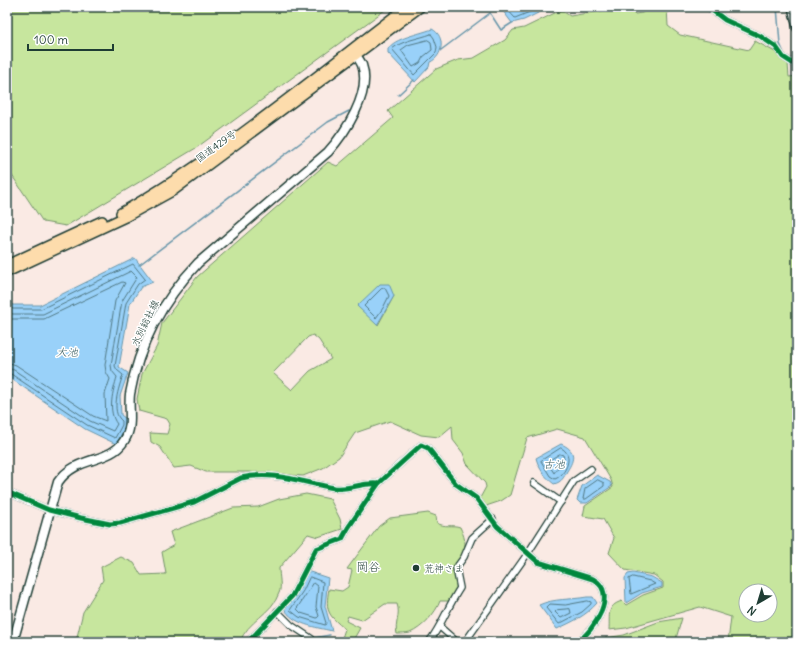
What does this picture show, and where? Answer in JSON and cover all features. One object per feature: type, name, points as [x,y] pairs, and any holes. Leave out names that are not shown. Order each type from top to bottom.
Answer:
[{"type":"highway","name":"国道429号","points":[[7,272],[125,217],[174,190],[213,162],[354,52],[407,7]]},
{"type":"highway","name":"国道429号","points":[[7,265],[121,213],[171,184],[354,52],[420,7]]},
{"type":"main road","name":"水別総社線","points":[[11,640],[40,550],[49,510],[58,482],[68,470],[114,451],[125,440],[131,417],[130,396],[139,358],[156,318],[173,291],[198,263],[328,152],[342,136],[359,101],[363,87],[362,66],[354,52]]},
{"type":"street","points":[[708,7],[724,20],[770,43],[776,47],[782,57],[797,66]]},
{"type":"street","points":[[792,7],[797,28]]},
{"type":"street","points":[[248,642],[297,590],[316,549],[342,539],[378,484],[418,447],[424,446],[456,484],[476,498],[493,520],[538,562],[593,579],[598,583],[603,593],[603,609],[589,632],[577,642]]},
{"type":"street","points":[[465,642],[528,553],[574,481],[590,469]]},
{"type":"street","points":[[7,492],[49,510],[110,524],[120,523],[194,502],[241,478],[248,476],[287,477],[335,488],[344,488],[368,483],[378,484]]},
{"type":"street","points":[[534,483],[561,502]]},
{"type":"street","points":[[429,642],[440,627],[450,603],[460,588],[456,568],[464,557],[472,538],[493,520]]},
{"type":"street","points":[[278,611],[291,625],[312,639],[313,642]]},
{"type":"street","points":[[440,627],[457,642]]},
{"type":"street","points":[[485,642],[490,642]]},
{"type":"green space","points":[[7,7],[389,7],[196,148],[66,226],[43,222],[7,168]]},
{"type":"green space","points":[[606,7],[633,10],[635,14],[642,13],[651,7],[667,7],[668,26],[680,35],[749,50],[755,41],[775,52],[788,64],[789,77],[797,76],[797,642],[728,642],[731,617],[700,607],[626,628],[609,630],[609,616],[613,606],[622,601],[626,605],[643,595],[663,588],[663,582],[654,575],[625,570],[609,553],[614,538],[603,519],[583,516],[585,506],[613,487],[611,480],[585,437],[557,429],[527,438],[510,495],[501,501],[486,506],[480,498],[486,487],[485,483],[467,464],[463,453],[453,440],[452,426],[439,437],[421,435],[390,421],[355,433],[339,457],[323,468],[303,476],[250,472],[206,472],[191,466],[174,468],[160,447],[151,442],[150,433],[167,434],[170,424],[167,419],[139,411],[137,399],[142,374],[157,346],[162,323],[197,277],[328,162],[337,166],[393,118],[388,111],[436,69],[458,60],[474,58],[505,40],[513,30],[524,28],[561,10],[570,16],[606,10]],"holes":[[[380,284],[394,296],[378,325],[370,296]],[[313,335],[319,340],[331,359],[310,371],[292,390],[273,373],[308,337]]]},
{"type":"green space","points":[[306,494],[330,499],[340,519],[342,529],[318,537],[308,534],[279,568],[280,588],[276,600],[271,607],[248,628],[240,642],[76,641],[83,612],[103,580],[101,567],[121,557],[134,563],[141,575],[166,574],[162,552],[174,545],[170,532],[233,508],[258,507],[279,499]]},
{"type":"green space","points":[[428,513],[436,516],[437,523],[446,526],[460,527],[463,534],[465,544],[463,552],[454,567],[458,587],[449,601],[440,601],[432,615],[424,624],[415,631],[407,634],[397,634],[397,604],[385,604],[362,620],[348,616],[346,621],[360,628],[352,642],[342,638],[345,629],[331,616],[329,612],[327,603],[329,589],[342,591],[348,587],[352,570],[347,569],[379,526],[390,518]]},
{"type":"green space","points":[[682,618],[675,642],[589,642],[624,635],[658,622]]},
{"type":"water","points":[[500,7],[550,7],[524,20],[512,23]]},
{"type":"water","points":[[432,29],[439,36],[441,41],[440,51],[438,56],[430,62],[429,67],[415,82],[388,53],[388,49],[391,45],[401,39]]},
{"type":"water","name":"大池","points":[[135,258],[153,282],[141,287],[130,304],[119,367],[128,373],[120,396],[121,415],[126,419],[126,426],[116,444],[85,429],[7,376],[7,303],[13,305],[40,305]]},
{"type":"water","points":[[380,284],[389,284],[394,296],[377,325],[357,306]]},
{"type":"water","name":"古池","points":[[561,444],[566,446],[572,452],[573,459],[570,467],[562,479],[554,484],[543,472],[536,458]]},
{"type":"water","points":[[597,475],[610,482],[612,486],[587,503],[580,503],[577,500],[582,486]]},
{"type":"water","points":[[307,571],[328,578],[325,606],[332,631],[299,622],[288,614],[284,608],[300,589]]},
{"type":"water","points":[[633,573],[652,577],[662,583],[662,587],[642,593],[626,603],[625,578],[628,574]]},
{"type":"water","points":[[593,597],[597,603],[593,608],[557,629],[539,605],[557,600]]},
{"type":"waterway","points":[[777,7],[780,44],[785,55],[797,62]]},
{"type":"waterway","points":[[441,50],[490,13],[501,30],[512,23]]},
{"type":"waterway","points":[[398,95],[414,80]]},
{"type":"waterway","points":[[139,265],[328,122],[349,111]]},
{"type":"waterway","points":[[314,638],[330,635]]},
{"type":"cycle path","points":[[708,7],[725,20],[760,36],[776,47],[783,57],[797,66]]},
{"type":"cycle path","points":[[248,642],[292,596],[316,549],[342,539],[378,484],[421,445],[428,448],[456,484],[476,498],[497,526],[538,562],[593,579],[600,585],[604,593],[604,602],[601,612],[584,637],[577,642]]},
{"type":"cycle path","points":[[7,492],[49,510],[110,524],[120,523],[194,502],[241,478],[253,476],[277,476],[335,488],[378,484]]},
{"type":"place","name":"荒神さま","points":[[416,568]]},
{"type":"district","name":"岡谷","points":[[368,566]]}]
